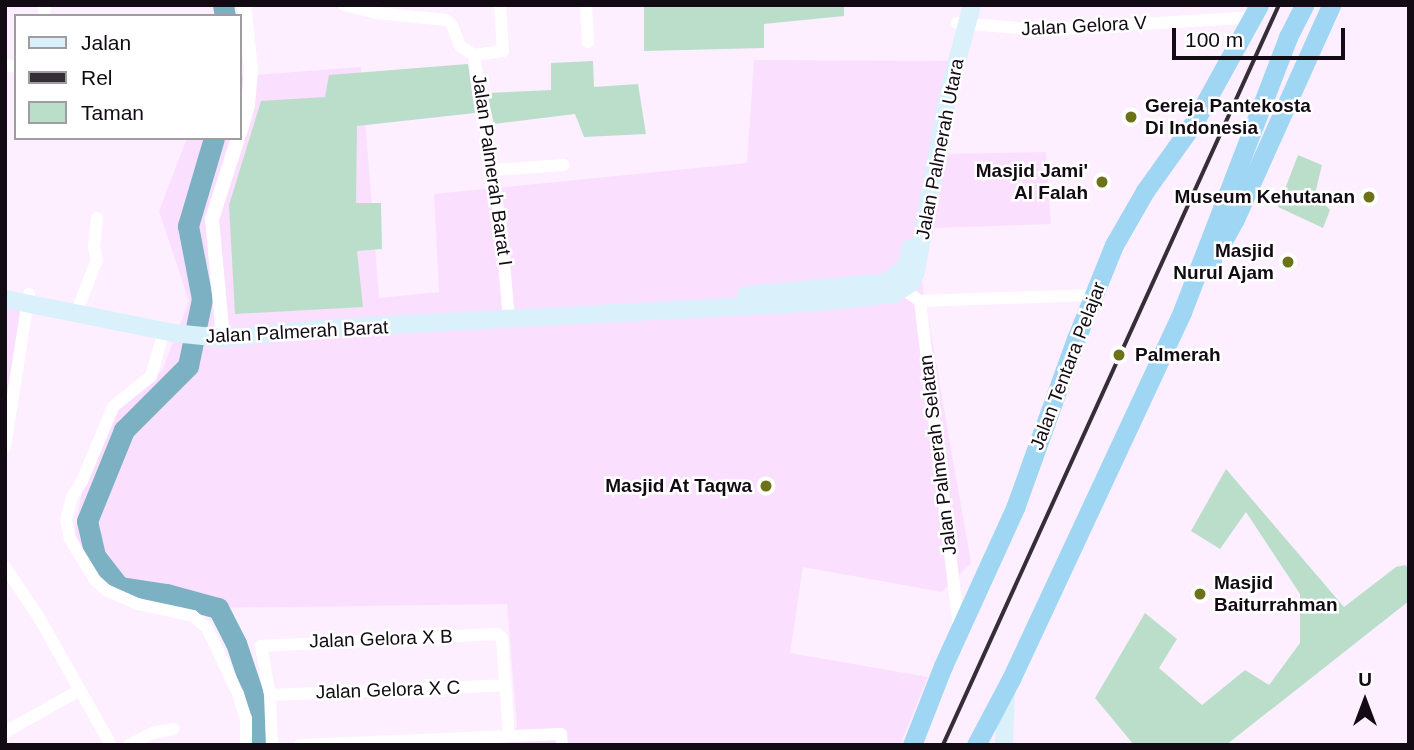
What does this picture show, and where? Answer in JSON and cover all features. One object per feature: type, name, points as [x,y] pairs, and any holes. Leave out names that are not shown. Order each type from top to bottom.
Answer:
[{"type":"highway","points":[[976,745],[1006,690],[1182,312],[1289,37],[1304,5]]},
{"type":"highway","points":[[1182,312],[1235,219],[1331,5]]},
{"type":"highway","name":"Jalan Tentara Pelajar","points":[[912,745],[959,630],[1015,508],[1093,295],[1128,216],[1195,121],[1256,11]]},
{"type":"main road","name":"Jalan Palmerah Utara","points":[[907,266],[925,200],[947,99],[962,5]]},
{"type":"main road","name":"Jalan Palmerah Utara","points":[[961,24],[972,5]]},
{"type":"main road","name":"Jalan Palmerah Utara","points":[[903,289],[911,283],[916,271],[925,200]]},
{"type":"main road","name":"Jalan Palmerah Barat","points":[[5,289],[28,298],[171,328],[223,333],[304,330],[508,315],[876,284],[896,277],[907,266]]},
{"type":"main road","name":"Jalan Palmerah Barat","points":[[508,315],[813,303],[894,295],[903,289]]},
{"type":"main road","name":"Jalan Palmerah Barat","points":[[5,299],[28,298],[80,303],[171,328]]},
{"type":"main road","points":[[1004,745],[1006,690]]},
{"type":"street","points":[[242,125],[248,104],[251,69],[244,5]]},
{"type":"street","name":"Jalan Palmerah Barat I","points":[[344,5],[376,13],[446,20],[452,25],[460,46],[474,55],[493,170],[508,315]]},
{"type":"street","points":[[474,55],[503,51],[500,5]]},
{"type":"street","points":[[586,5],[588,42]]},
{"type":"street","name":"Jalan Gelora V","points":[[961,24],[1043,30],[1256,11]]},
{"type":"street","points":[[223,333],[212,219],[238,140]]},
{"type":"street","points":[[493,170],[564,164]]},
{"type":"street","points":[[80,303],[97,260],[94,247],[97,218]]},
{"type":"street","points":[[903,289],[919,301],[1093,295]]},
{"type":"street","points":[[5,447],[28,298]]},
{"type":"street","name":"Jalan Palmerah Selatan","points":[[919,301],[959,630]]},
{"type":"street","points":[[171,328],[151,376],[113,407],[82,481],[72,497],[66,520],[70,539],[95,580],[106,590],[138,604],[193,616],[207,628],[238,694],[246,718],[246,743]]},
{"type":"street","points":[[5,567],[111,745]]},
{"type":"street","name":"Jalan Gelora X B","points":[[272,745],[270,695],[260,648],[265,644],[470,636],[501,636],[509,736]]},
{"type":"street","name":"Jalan Gelora X C","points":[[270,695],[505,685]]},
{"type":"street","points":[[5,732],[80,690]]},
{"type":"street","points":[[130,745],[153,733],[174,729]]},
{"type":"street","points":[[300,745],[473,742],[509,736],[562,739]]},
{"type":"shaded area","points":[[754,60],[958,61],[946,154],[1046,152],[1051,224],[934,228],[921,277],[971,563],[942,592],[803,567],[790,653],[928,677],[900,745],[482,745],[517,727],[507,604],[208,608],[120,589],[73,544],[84,480],[116,405],[162,371],[189,301],[159,211],[186,140],[242,140],[242,76],[361,67],[379,298],[439,292],[434,194],[747,163]]},
{"type":"shaded area","points":[[5,301],[26,306],[5,436]]},
{"type":"green space","points":[[644,5],[844,5],[844,16],[764,24],[764,48],[644,51]]},
{"type":"green space","points":[[593,61],[594,87],[638,84],[646,134],[584,137],[575,114],[494,124],[487,93],[551,90],[551,63]]},
{"type":"green space","points":[[468,64],[475,113],[357,126],[356,203],[381,203],[382,249],[357,251],[363,307],[235,314],[229,205],[261,101],[325,97],[329,75]]},
{"type":"green space","points":[[1298,155],[1322,165],[1315,194],[1330,210],[1323,228],[1278,207]]},
{"type":"green space","points":[[1226,469],[1344,607],[1396,567],[1405,565],[1409,569],[1409,601],[1226,745],[1134,745],[1095,698],[1145,613],[1177,639],[1159,668],[1202,705],[1245,670],[1269,685],[1300,643],[1300,594],[1246,512],[1220,549],[1191,531]]},
{"type":"waterway","points":[[223,5],[225,14]]},
{"type":"waterway","points":[[213,140],[188,226],[202,299],[188,366],[124,430],[87,521],[95,556],[119,587],[166,594],[218,608],[236,643],[256,703],[259,745]]},
{"type":"railway","points":[[943,745],[1279,5]]},
{"type":"place","name":"Gereja Pantekosta Di Indonesia","points":[[1131,117]]},
{"type":"place","name":"Masjid Jami' Al Falah","points":[[1102,182]]},
{"type":"place","name":"Museum Kehutanan","points":[[1369,197]]},
{"type":"place","name":"Masjid Nurul Ajam","points":[[1288,262]]},
{"type":"place","name":"Palmerah","points":[[1119,355]]},
{"type":"place","name":"Masjid At Taqwa","points":[[766,486]]},
{"type":"place","name":"Masjid Baiturrahman","points":[[1200,594]]}]
